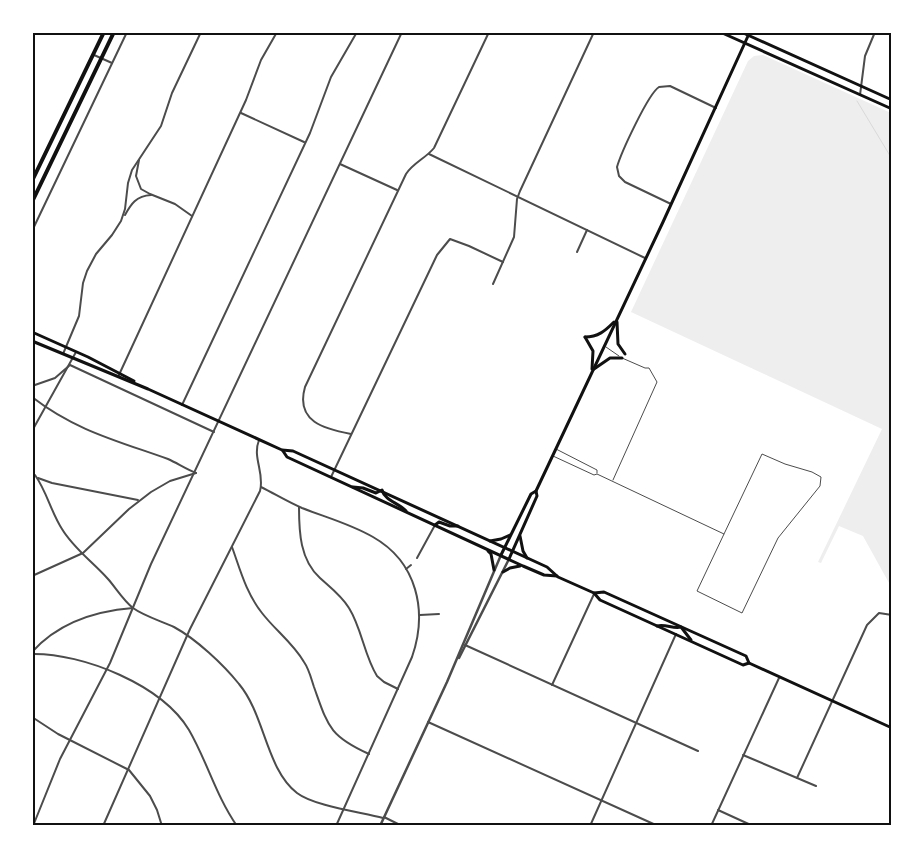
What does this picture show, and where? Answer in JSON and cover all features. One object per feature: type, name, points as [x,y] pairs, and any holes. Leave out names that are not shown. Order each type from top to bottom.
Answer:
[{"type":"highway","points":[[32,182],[104,32]]},
{"type":"highway","points":[[32,202],[114,32]]},
{"type":"main road","points":[[720,32],[892,109]]},
{"type":"main road","points":[[741,32],[892,100]]},
{"type":"main road","points":[[509,559],[556,448],[749,34]]},
{"type":"main road","points":[[617,320],[618,344],[625,354]]},
{"type":"main road","points":[[592,372],[593,351],[585,337],[600,335],[617,320]]},
{"type":"main road","points":[[32,332],[219,422],[282,450],[293,451],[335,469],[528,558],[546,567],[558,576],[594,593],[600,600],[742,665],[749,663],[892,728]]},
{"type":"main road","points":[[32,341],[62,355],[118,375]]},
{"type":"main road","points":[[592,372],[610,358],[622,358]]},
{"type":"main road","points":[[282,450],[287,457],[523,566],[544,575],[558,576]]},
{"type":"main road","points":[[350,486],[376,493],[382,490]]},
{"type":"main road","points":[[382,490],[387,498],[400,505],[409,513]]},
{"type":"main road","points":[[501,555],[531,494],[536,492]]},
{"type":"main road","points":[[435,525],[439,522],[450,526],[458,526]]},
{"type":"main road","points":[[489,541],[510,535]]},
{"type":"main road","points":[[520,535],[523,551],[528,558]]},
{"type":"main road","points":[[486,548],[491,554],[494,570]]},
{"type":"main road","points":[[503,572],[515,566],[523,566]]},
{"type":"main road","points":[[594,593],[604,592],[746,656],[749,663]]},
{"type":"main road","points":[[657,626],[681,627]]},
{"type":"main road","points":[[681,627],[686,635],[695,643]]},
{"type":"street","points":[[32,231],[127,32]]},
{"type":"street","points":[[120,223],[125,209],[130,174],[159,128],[172,93],[201,32]]},
{"type":"street","points":[[118,375],[241,113],[261,60],[276,32]]},
{"type":"street","points":[[182,405],[305,143],[331,77],[356,32]]},
{"type":"street","points":[[33,826],[69,740],[107,670],[154,559],[402,32]]},
{"type":"street","points":[[351,434],[322,427],[311,419],[304,407],[304,390],[398,191],[410,168],[429,154],[435,146],[489,32]]},
{"type":"street","points":[[493,284],[515,234],[518,197],[594,32]]},
{"type":"street","points":[[860,95],[865,56],[875,32]]},
{"type":"street","points":[[93,54],[112,64]]},
{"type":"street","points":[[671,204],[621,179],[617,167],[624,150],[650,96],[658,87],[670,86],[716,108]]},
{"type":"street","points":[[241,113],[305,143]]},
{"type":"street","points":[[142,153],[137,166],[136,179],[143,190],[175,204],[192,216]]},
{"type":"street","points":[[429,154],[646,258]]},
{"type":"street","points":[[340,164],[398,191]]},
{"type":"street","points":[[62,355],[79,316],[83,283],[96,254],[120,223],[133,201],[143,196],[155,196]]},
{"type":"street","points":[[577,252],[587,230]]},
{"type":"street","points":[[331,477],[437,255],[450,239],[503,262]]},
{"type":"street","points":[[32,431],[70,366],[76,352]]},
{"type":"street","points":[[70,366],[214,432]]},
{"type":"street","points":[[32,386],[55,378],[70,366]]},
{"type":"street","points":[[32,397],[92,433],[170,460],[196,473]]},
{"type":"street","points":[[103,826],[187,635],[261,487],[262,478],[256,452],[259,440]]},
{"type":"street","points":[[32,576],[82,554],[138,500],[167,482],[196,473]]},
{"type":"street","points":[[34,474],[44,481],[52,483],[138,500]]},
{"type":"street","points":[[34,474],[41,484],[61,527],[82,554],[105,575],[133,608],[187,635],[230,674],[246,693],[255,709],[277,767],[290,787],[310,800],[383,818],[402,826]]},
{"type":"street","points":[[261,487],[299,507],[372,536],[389,548],[406,569],[414,588],[420,614],[416,645],[398,690],[336,826]]},
{"type":"street","points":[[299,507],[302,546],[308,565],[350,608],[377,676],[398,690]]},
{"type":"street","points":[[417,558],[435,525]]},
{"type":"street","points":[[232,547],[246,586],[259,608],[293,646],[306,664],[324,718],[329,726],[342,740],[369,754]]},
{"type":"street","points":[[380,826],[464,645],[501,555]]},
{"type":"street","points":[[464,645],[509,559]]},
{"type":"street","points":[[406,569],[411,565]]},
{"type":"street","points":[[552,685],[594,593]]},
{"type":"street","points":[[32,653],[49,635],[74,621],[104,611],[133,608]]},
{"type":"street","points":[[797,778],[868,625],[879,613],[892,615]]},
{"type":"street","points":[[420,614],[439,614]]},
{"type":"street","points":[[590,826],[600,800],[676,634]]},
{"type":"street","points":[[464,645],[698,751]]},
{"type":"street","points":[[32,653],[66,657],[88,663],[138,684],[160,698],[176,712],[189,730],[222,801],[237,826]]},
{"type":"street","points":[[711,826],[780,677]]},
{"type":"street","points":[[32,717],[69,740],[129,770],[150,796],[162,826]]},
{"type":"street","points":[[428,722],[658,826]]},
{"type":"street","points":[[744,755],[816,786]]},
{"type":"street","points":[[718,810],[753,826]]},
{"type":"lane","points":[[604,346],[622,358],[649,368],[657,382],[612,481]]},
{"type":"lane","points":[[556,448],[597,470],[597,474]]},
{"type":"lane","points":[[762,454],[785,464],[812,472],[820,477],[820,486],[778,538],[742,613],[698,591],[724,534],[762,454]]},
{"type":"lane","points":[[553,455],[724,534]]},
{"type":"shaded area","points":[[763,55],[891,113],[892,550],[889,583],[863,536],[839,526],[821,563],[818,562],[882,429],[631,312],[748,61],[754,56]]},
{"type":"waterway","points":[[857,101],[892,159]]}]
